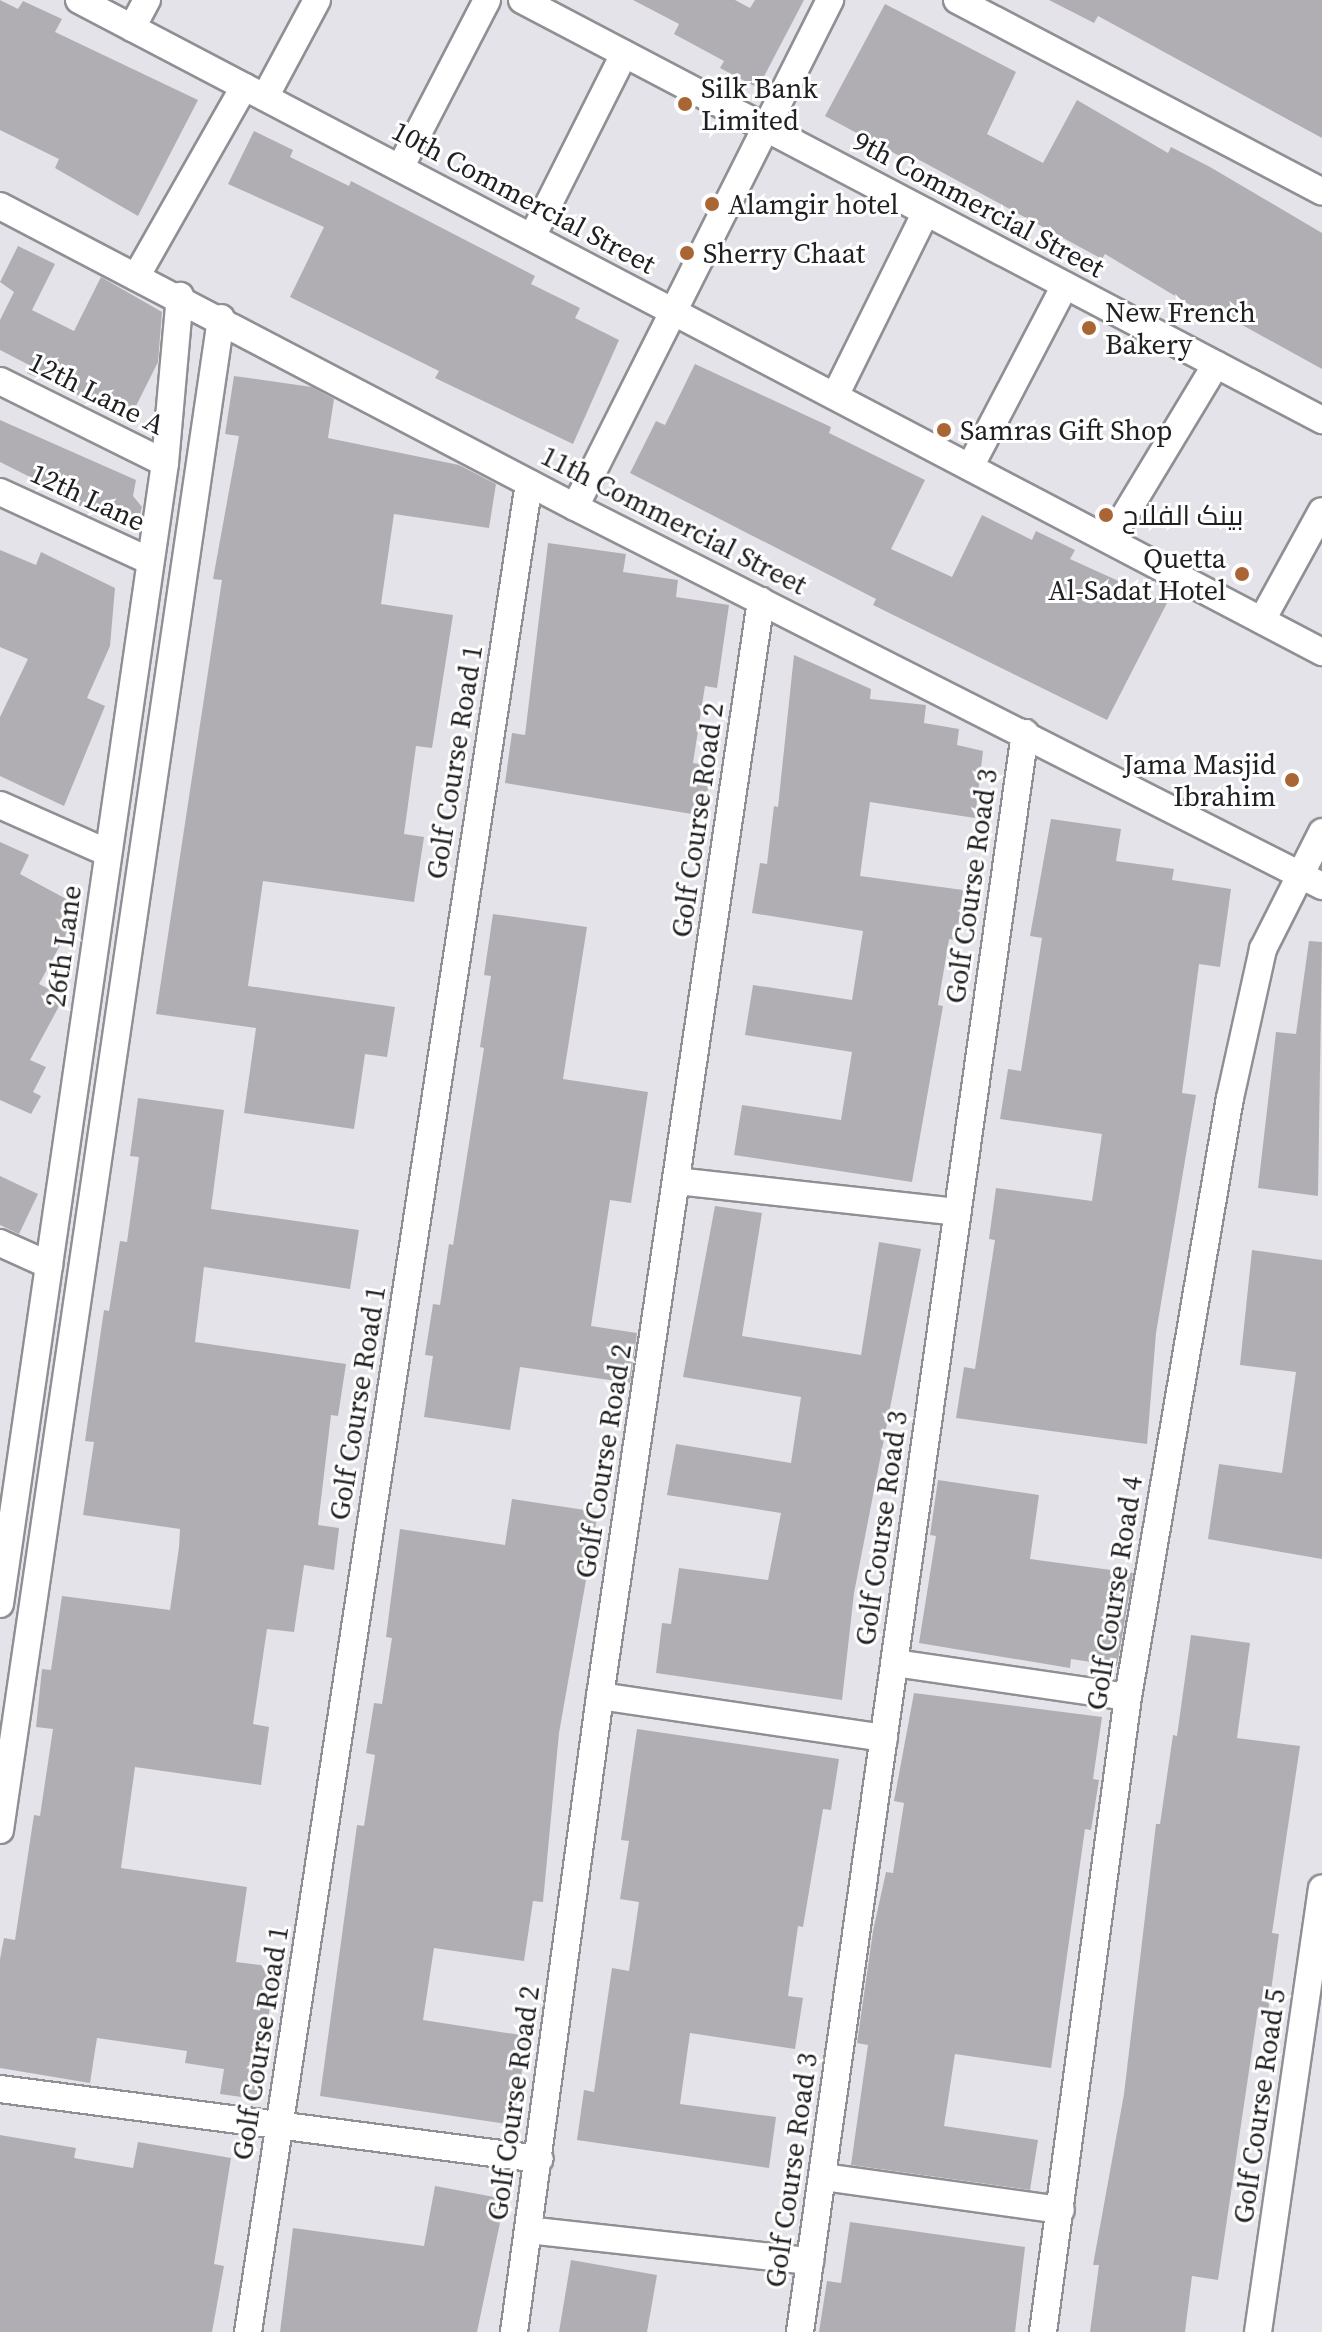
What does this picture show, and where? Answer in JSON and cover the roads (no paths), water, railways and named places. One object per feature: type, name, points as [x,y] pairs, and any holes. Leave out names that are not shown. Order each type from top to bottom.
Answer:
[{"type":"street","name":"10th Commercial Street","points":[[79,0],[1322,652]]},
{"type":"street","points":[[132,28],[147,0]]},
{"type":"street","points":[[136,277],[317,0]]},
{"type":"street","points":[[400,168],[487,0]]},
{"type":"street","name":"9th Commercial Street","points":[[522,0],[1322,420]]},
{"type":"street","points":[[575,507],[671,310],[830,0]]},
{"type":"street","points":[[957,0],[1322,192]]},
{"type":"street","points":[[532,237],[624,54]]},
{"type":"street","name":"11th Commercial Street","points":[[0,206],[136,277],[180,296],[575,507],[1322,886]]},
{"type":"street","points":[[835,396],[926,212]]},
{"type":"street","points":[[970,467],[1065,285]]},
{"type":"street","name":"26th Lane","points":[[0,1604],[165,463],[180,296]]},
{"type":"street","points":[[0,1830],[10,1690],[221,318]]},
{"type":"street","points":[[1110,540],[1216,364]]},
{"type":"street","name":"12th Lane A","points":[[0,381],[165,463]]},
{"type":"street","name":"Golf Course Road 1","points":[[248,2332],[529,483]]},
{"type":"street","name":"12th Lane","points":[[0,492],[150,561]]},
{"type":"street","points":[[1262,620],[1322,511]]},
{"type":"street","name":"Golf Course Road 2","points":[[514,2332],[600,1696],[761,601]]},
{"type":"street","name":"Golf Course Road 3","points":[[800,2332],[1025,733]]},
{"type":"street","points":[[0,805],[108,853]]},
{"type":"street","name":"Golf Course Road 4","points":[[1043,2332],[1128,1697],[1230,1098],[1263,949],[1322,832]]},
{"type":"street","points":[[677,1181],[957,1212]]},
{"type":"street","points":[[0,1243],[49,1265]]},
{"type":"street","points":[[895,1663],[1128,1697]]},
{"type":"street","points":[[600,1696],[884,1738]]},
{"type":"street","name":"Golf Course Road 5","points":[[1258,2332],[1322,1889]]},
{"type":"street","points":[[0,2089],[539,2159]]},
{"type":"street","points":[[823,2177],[1061,2210]]},
{"type":"street","points":[[528,2230],[810,2261]]},
{"type":"place","name":"Silk Bank Limited","points":[[685,104]]},
{"type":"place","name":"Alamgir hotel","points":[[712,204]]},
{"type":"place","name":"Sherry Chaat","points":[[687,253]]},
{"type":"place","name":"New French Bakery","points":[[1089,328]]},
{"type":"place","name":"Samras Gift Shop","points":[[944,430]]},
{"type":"place","name":"بینک الفلاح","points":[[1106,515]]},
{"type":"place","name":"Quetta Al-Sadat Hotel","points":[[1242,574]]},
{"type":"place","name":"Jama Masjid Ibrahim","points":[[1292,780]]}]
